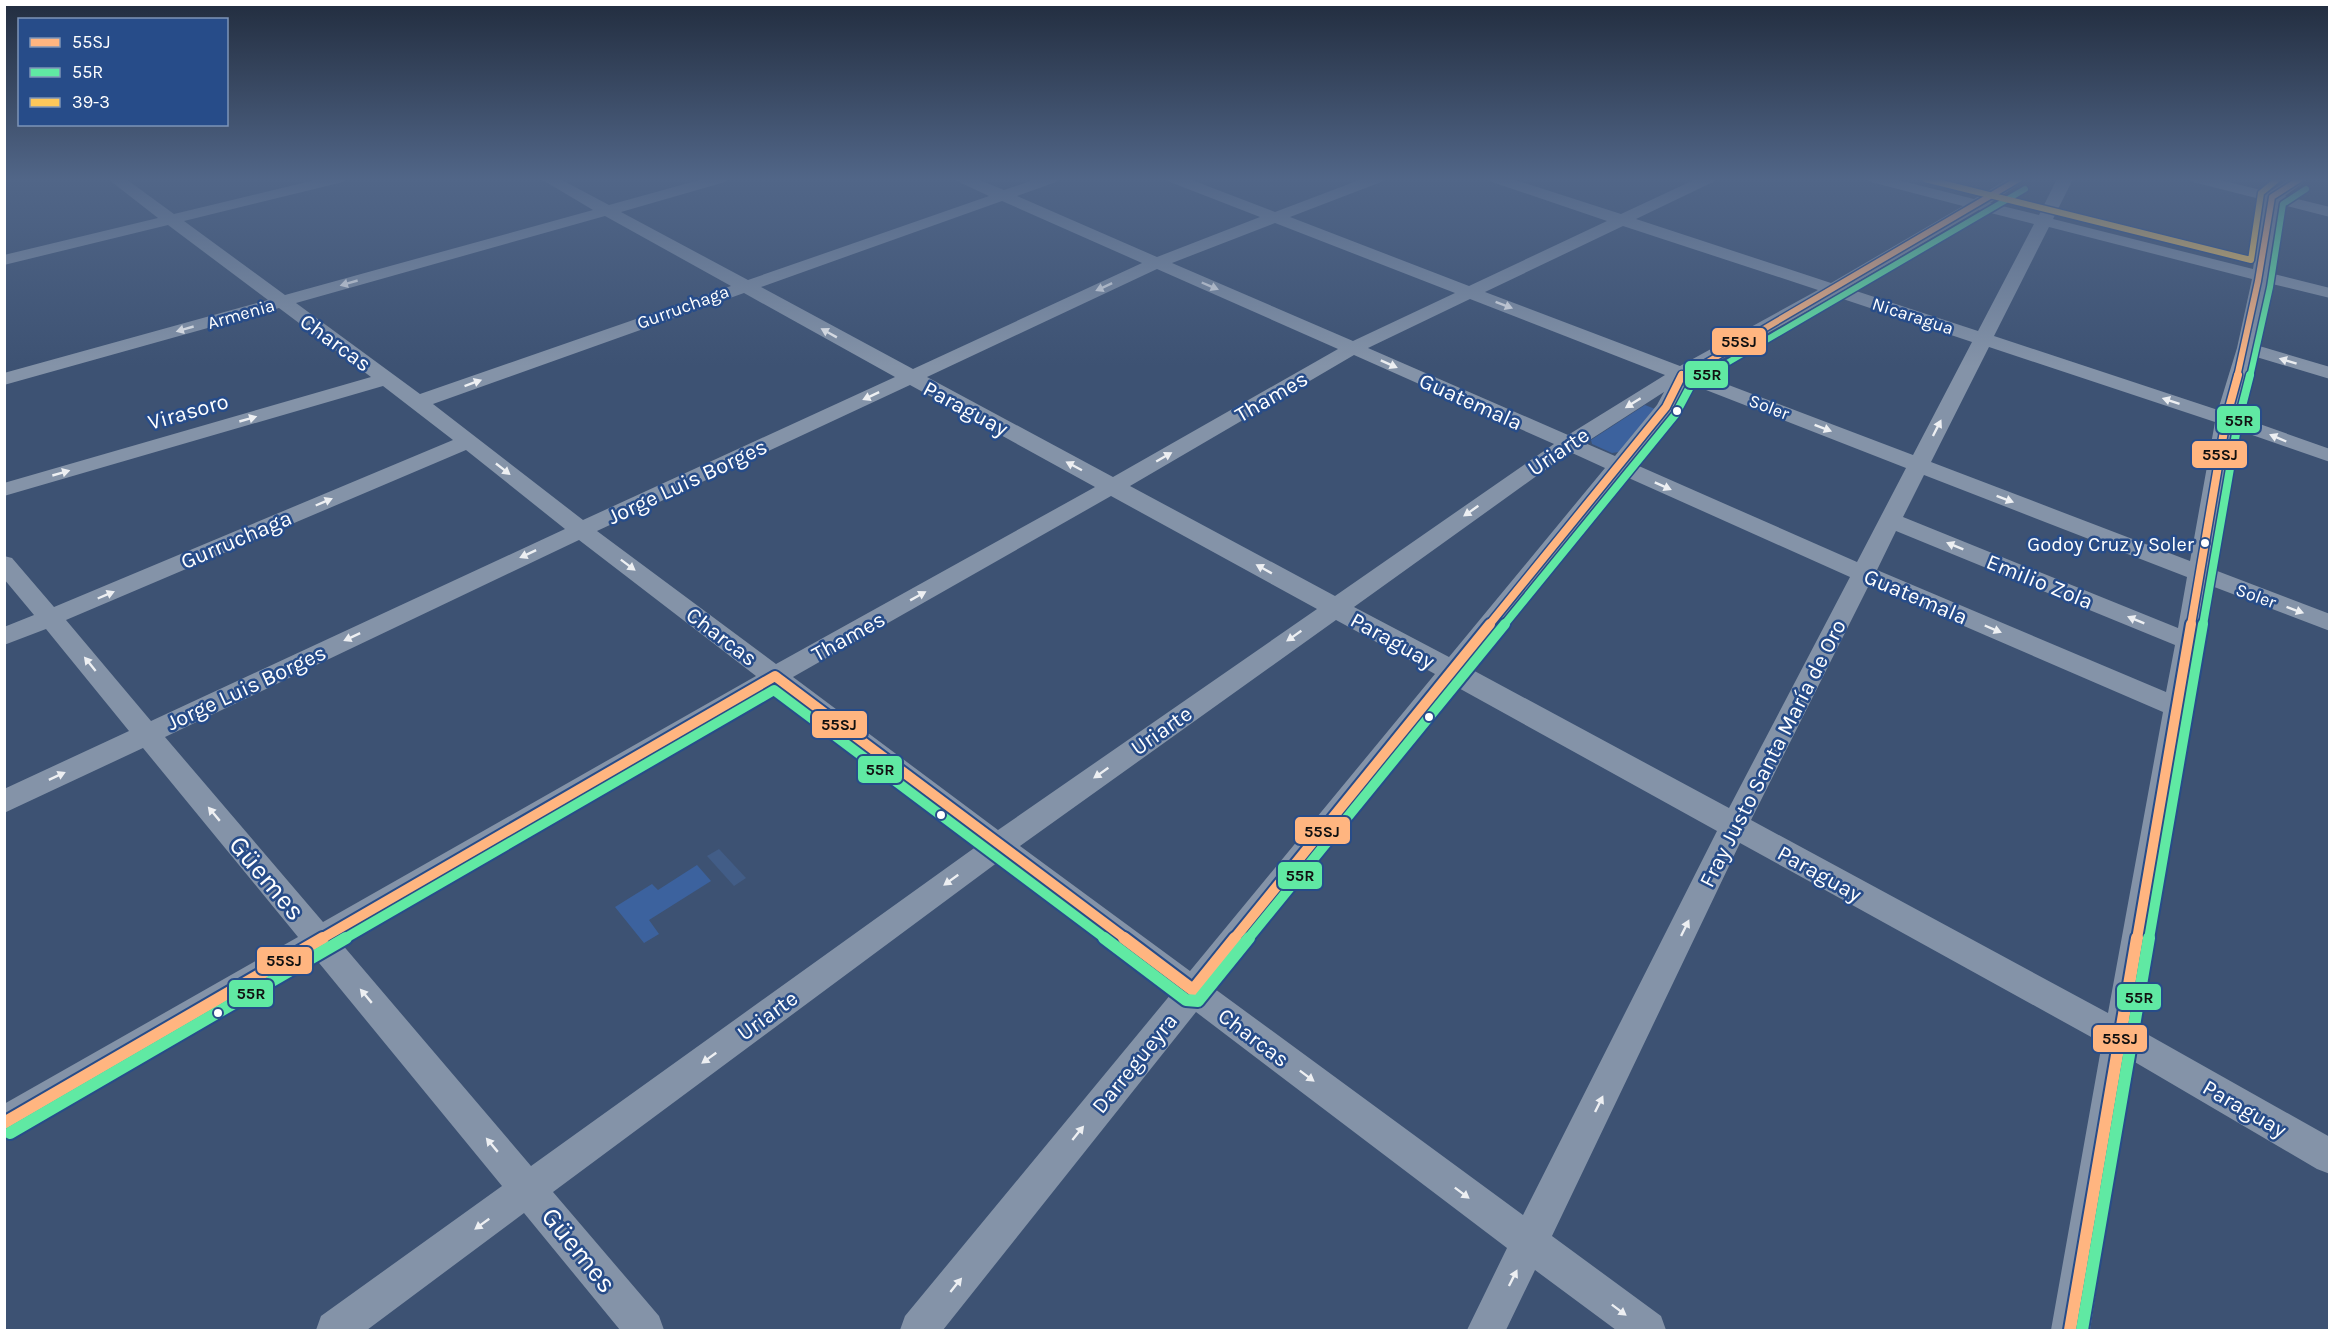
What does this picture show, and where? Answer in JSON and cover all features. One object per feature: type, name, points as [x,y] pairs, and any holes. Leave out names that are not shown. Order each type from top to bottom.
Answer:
[{"type":"street","points":[[4,260],[80,241]]},
{"type":"street","name":"Charcas","points":[[200,241],[418,402],[581,530],[998,846],[1647,1330]]},
{"type":"street","name":"Armenia","points":[[4,380],[498,241]]},
{"type":"street","name":"Paraguay","points":[[664,241],[910,378],[1113,486],[2122,1037],[2330,1157]]},
{"type":"street","name":"Gurruchaga","points":[[418,402],[870,241]]},
{"type":"street","name":"Guatemala","points":[[1107,241],[1862,573],[2177,707]]},
{"type":"street","name":"Jorge Luis Borges","points":[[4,802],[581,530],[1156,263],[1212,241]]},
{"type":"street","name":"Soler","points":[[1338,241],[2330,623]]},
{"type":"street","name":"Thames","points":[[4,1123],[320,942],[775,676],[1353,348],[1577,241]]},
{"type":"street","name":"Nicaragua","points":[[1687,241],[2226,419],[2330,456]]},
{"type":"street","name":"Uriarte","points":[[334,1330],[530,1190],[998,846],[1568,444],[1661,385],[1914,241]]},
{"type":"street","name":"Fray Justo Santa María de Oro","points":[[1486,1330],[1734,826],[2031,241]]},
{"type":"street","points":[[2127,241],[2330,293]]},
{"type":"street","points":[[2070,1330],[2190,642],[2226,419],[2246,348],[2266,241]]},
{"type":"street","points":[[2246,348],[2330,373]]},
{"type":"street","name":"Darregueyra","points":[[919,1330],[1666,407],[1683,374]]},
{"type":"street","name":"Virasoro","points":[[4,490],[385,379]]},
{"type":"street","name":"Gurruchaga","points":[[4,637],[468,441]]},
{"type":"street","name":"Emilio Zola","points":[[1890,520],[2190,642]]},
{"type":"street","name":"Güemes","points":[[4,563],[52,617],[645,1330]]},
{"type":"shaded area","points":[[1645,405],[1655,409],[1619,452],[1612,453],[1592,444],[1591,440]]},
{"type":"shaded area","points":[[719,849],[746,878],[734,886],[707,856]]},
{"type":"shaded area","points":[[697,865],[711,881],[649,920],[659,934],[644,943],[615,907],[652,884],[658,890]]},
{"type":"transit line","name":"55SJ","points":[[4,1123],[775,676],[1193,990],[1666,407],[1683,374],[1912,241]]},
{"type":"transit line","name":"55R","points":[[10,1133],[774,690],[1186,1000],[1198,1001],[1675,415],[1692,383],[1935,241]]},
{"type":"transit line","name":"39-3","points":[[2176,241],[2251,260],[2254,241]]},
{"type":"transit line","name":"55SJ","points":[[2070,1330],[2226,419],[2253,309],[2265,241]]},
{"type":"transit line","name":"55R","points":[[2082,1330],[2238,422],[2264,314],[2278,241]]},
{"type":"place","name":"Godoy Cruz y Soler","points":[[2205,543]]}]
